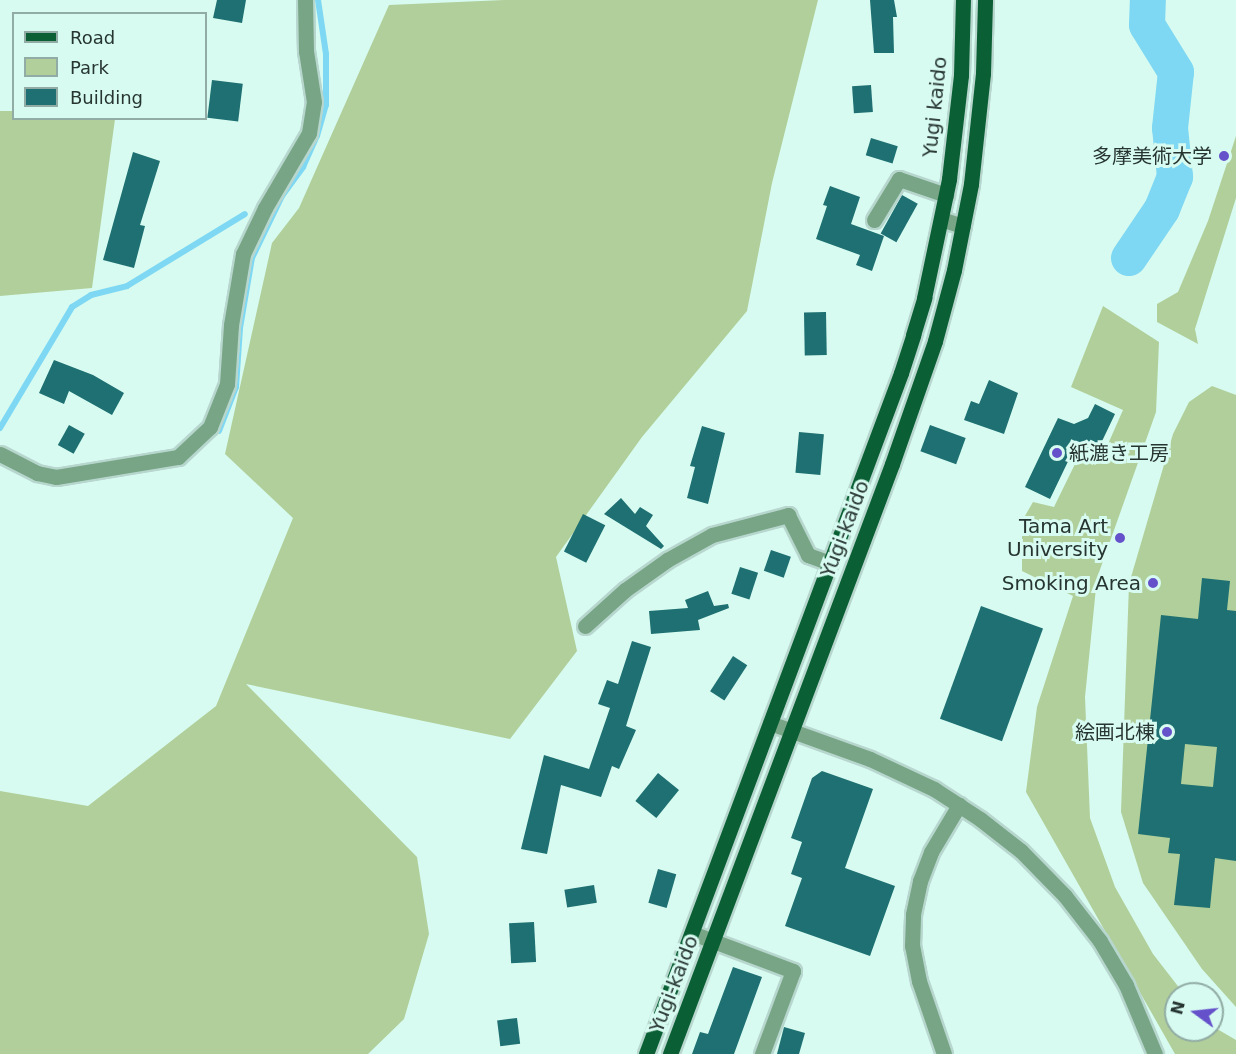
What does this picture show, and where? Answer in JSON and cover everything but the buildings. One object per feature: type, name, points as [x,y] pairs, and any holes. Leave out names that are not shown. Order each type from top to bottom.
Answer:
[{"type":"main road","name":"Yugi kaido","points":[[941,219],[961,75],[963,0]]},
{"type":"main road","name":"Yugi-kaido","points":[[670,1054],[928,362],[946,303],[963,226],[979,117],[985,0]]},
{"type":"main road","name":"Yugi-kaido","points":[[646,1054],[901,373],[924,297],[941,219]]},
{"type":"street","points":[[0,454],[37,473],[56,477],[178,458],[210,428],[227,384],[231,325],[243,254],[265,208],[309,133],[314,102],[306,51],[304,0]]},
{"type":"street","points":[[874,220],[899,179],[946,195]]},
{"type":"street","points":[[941,219],[963,226]]},
{"type":"street","points":[[585,626],[625,590],[667,560],[712,535],[788,515],[808,555],[830,563]]},
{"type":"street","points":[[770,723],[905,774],[959,805],[1021,851],[1065,896],[1087,923],[1126,985],[1155,1054]]},
{"type":"street","points":[[944,1054],[916,972],[912,946],[913,914],[920,881],[931,852],[959,805]]},
{"type":"street","points":[[692,933],[793,971],[762,1054]]},
{"type":"green space","points":[[504,0],[818,0],[772,183],[747,311],[642,437],[556,557],[577,651],[510,739],[246,684],[417,857],[429,934],[404,1019],[368,1054],[0,1054],[0,791],[88,806],[216,706],[293,518],[225,454],[272,243],[299,208],[389,5]]},
{"type":"green space","points":[[0,111],[12,111],[12,120],[115,120],[92,288],[0,296]]},
{"type":"green space","points":[[1236,136],[1236,198],[1195,329],[1198,344],[1157,322],[1157,304],[1178,292],[1208,221]]},
{"type":"green space","points":[[1103,306],[1159,342],[1156,412],[1097,578],[1085,697],[1090,818],[1115,887],[1153,954],[1175,982],[1164,982],[1164,1035],[1026,792],[1037,707],[1073,596],[1022,571],[1022,521],[1033,502],[1054,507],[1075,464],[1101,460],[1123,410],[1071,387]]},
{"type":"green space","points":[[1212,386],[1236,395],[1236,1007],[1224,994],[1224,982],[1214,982],[1202,969],[1143,883],[1121,812],[1129,584],[1173,434],[1189,402]]},
{"type":"green space","points":[[1224,1033],[1236,1040],[1236,1054],[1175,1054],[1168,1042],[1224,1042]]},
{"type":"waterway","points":[[219,431],[236,387],[240,328],[252,258],[282,196],[303,167],[317,136],[326,105],[326,54],[318,0]]},
{"type":"waterway","points":[[1129,258],[1162,209],[1175,177],[1170,128],[1176,72],[1147,25],[1148,0]]},
{"type":"waterway","points":[[0,428],[72,307],[91,295],[127,286],[245,214]]},
{"type":"place","name":"多摩美術大学","points":[[1224,156]]},
{"type":"place","name":"紙漉き工房","points":[[1057,453]]},
{"type":"place","name":"Tama Art University","points":[[1120,538]]},
{"type":"place","name":"Smoking Area","points":[[1153,583]]},
{"type":"place","name":"絵画北棟","points":[[1167,732]]}]
